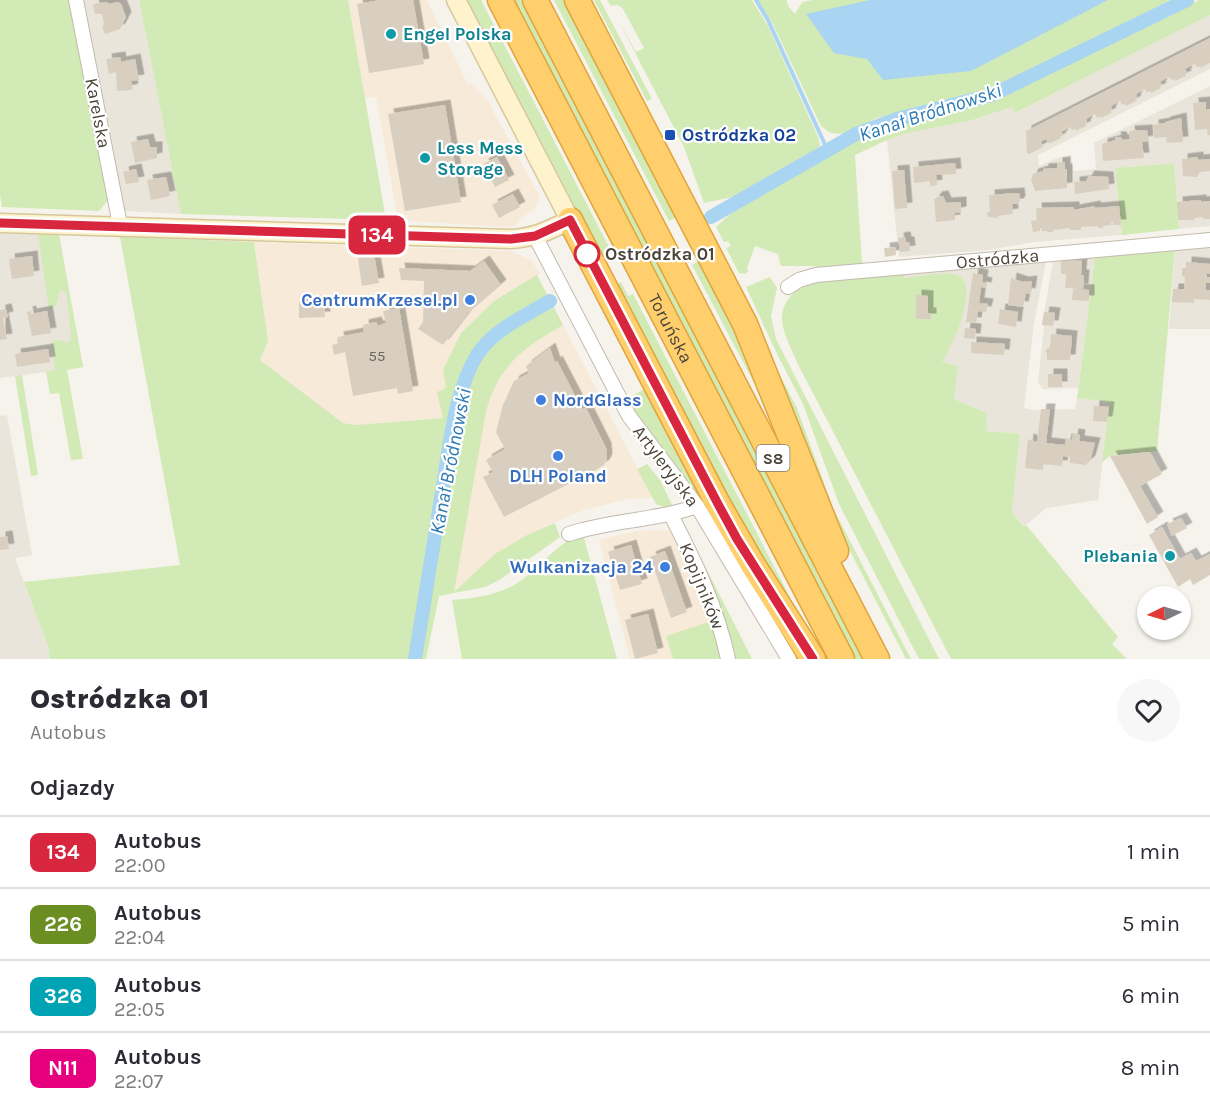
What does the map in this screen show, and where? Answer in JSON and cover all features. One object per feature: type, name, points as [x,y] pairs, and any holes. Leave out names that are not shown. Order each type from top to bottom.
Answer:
[{"type":"highway","name":"Toruńska","points":[[500,0],[842,659]]},
{"type":"highway","name":"Toruńska","points":[[535,0],[878,659]]},
{"type":"highway","points":[[577,0],[755,345],[878,659]]},
{"type":"highway","points":[[570,220],[737,539],[813,659]]},
{"type":"street","name":"Karelska","points":[[76,0],[120,225]]},
{"type":"street","points":[[0,223],[511,239],[535,236],[570,220],[456,0]]},
{"type":"street","name":"Artyleryjska","points":[[535,236],[632,421],[697,506],[789,659]]},
{"type":"street","name":"Ostródzka","points":[[788,287],[799,280],[816,275],[1210,240]]},
{"type":"street","points":[[569,534],[588,528],[671,515],[697,506]]},
{"type":"street","name":"Kopijników","points":[[671,515],[706,585],[728,659]]},
{"type":"shaded area","points":[[82,0],[139,0],[181,214],[123,211]]},
{"type":"shaded area","points":[[348,0],[427,0],[468,85],[469,82],[491,104],[540,197],[535,208],[520,219],[517,226],[398,220],[376,97],[365,98]]},
{"type":"shaded area","points":[[1210,15],[1210,69],[1038,155],[1039,166],[1059,157],[1071,155],[1073,171],[1096,169],[1094,143],[1210,86],[1210,226],[1179,229],[1174,163],[1115,168],[1122,235],[1034,242],[989,250],[899,257],[887,140],[904,134],[972,120],[1014,107],[1016,113]]},
{"type":"shaded area","points":[[0,234],[59,235],[83,367],[0,378]]},
{"type":"shaded area","points":[[254,242],[511,251],[532,261],[540,274],[494,301],[461,333],[447,388],[443,418],[356,425],[343,423],[260,360],[268,341]]},
{"type":"shaded area","points":[[1210,246],[1210,329],[1169,329],[1175,249]]},
{"type":"shaded area","points":[[1095,257],[1078,388],[1043,389],[1038,382],[1044,326],[1042,325],[1053,261]]},
{"type":"shaded area","points":[[1046,262],[1034,323],[1024,408],[1032,410],[1075,409],[1077,398],[1110,402],[1098,500],[1046,508],[1025,526],[1012,513],[1020,434],[985,431],[987,413],[954,399],[918,358],[886,311],[905,272]]},
{"type":"shaded area","points":[[563,325],[653,498],[627,499],[581,511],[529,534],[453,593],[486,412],[494,388],[506,368],[519,353]]},
{"type":"shaded area","points":[[7,415],[32,555],[15,558],[48,646],[50,659],[0,659],[0,416]]},
{"type":"shaded area","points":[[669,530],[705,598],[712,621],[666,636],[673,659],[630,659],[599,540],[635,531]]},
{"type":"green space","points":[[0,0],[73,0],[110,198],[99,211],[2,207],[0,195]]},
{"type":"green space","points":[[139,0],[348,0],[386,220],[181,214]]},
{"type":"green space","points":[[467,0],[481,0],[610,249],[605,251],[606,254],[601,257]]},
{"type":"green space","points":[[514,0],[521,0],[863,659],[856,659]]},
{"type":"green space","points":[[554,0],[568,0],[679,216],[669,221]]},
{"type":"green space","points":[[594,0],[600,0],[652,99],[647,101]]},
{"type":"green space","points":[[607,0],[752,0],[768,26],[818,137],[820,144],[818,150],[737,196],[704,203],[684,147],[618,20],[636,52],[644,48],[623,9],[618,5],[611,6]]},
{"type":"green space","points":[[758,0],[787,0],[788,6],[795,14],[802,2],[813,0],[1171,0],[996,87],[967,97],[877,118],[843,134],[830,133],[821,126],[773,24]]},
{"type":"green space","points":[[1199,0],[1210,0],[1210,15],[1015,113],[1013,107],[972,120],[904,134],[855,155],[862,264],[816,269],[815,266],[781,266],[778,254],[755,246],[748,271],[745,274],[739,273],[726,248],[731,246],[728,241],[724,242],[716,227],[742,203],[854,139],[999,97]]},
{"type":"green space","points":[[1174,163],[1179,229],[1122,235],[1115,168]]},
{"type":"green space","points":[[38,234],[59,235],[83,367],[67,370],[83,459],[71,460],[59,393],[50,394],[46,372],[55,370],[52,341],[60,340],[66,343],[70,341],[71,333],[66,292],[60,290],[56,306],[49,309]]},
{"type":"green space","points":[[120,237],[254,242],[268,341],[260,360],[343,423],[356,425],[443,418],[437,392],[446,388],[443,370],[461,333],[494,301],[537,275],[563,325],[536,342],[514,360],[497,382],[491,396],[486,412],[454,592],[495,554],[529,534],[555,523],[560,537],[501,579],[485,587],[439,596],[426,659],[50,659],[48,646],[24,582],[180,565]]},
{"type":"green space","points":[[1175,249],[1157,451],[1110,456],[1102,462],[1110,402],[1077,398],[1095,257]]},
{"type":"green space","points":[[702,259],[741,335],[774,421],[692,265]]},
{"type":"green space","points":[[905,272],[903,278],[954,274],[965,283],[965,305],[962,318],[942,362],[958,366],[954,399],[987,413],[986,431],[1020,434],[1012,513],[1024,526],[1027,526],[1118,637],[1112,644],[1127,659],[951,659],[800,368],[783,329],[782,320],[787,300],[807,284]]},
{"type":"green space","points":[[770,277],[777,288],[771,316],[776,339],[939,659],[919,659],[839,504],[803,404],[746,287]]},
{"type":"green space","points":[[621,282],[628,296],[633,294],[822,659],[784,603],[696,440],[615,285]]},
{"type":"green space","points":[[596,296],[801,659],[793,659],[627,399],[644,389]]},
{"type":"green space","points":[[771,358],[797,408],[833,508],[911,659],[906,659],[835,522]]},
{"type":"green space","points":[[22,375],[38,475],[31,476],[15,376]]},
{"type":"green space","points":[[647,464],[660,480],[672,505],[666,508],[656,504],[637,469]]},
{"type":"green space","points":[[682,521],[752,659],[732,659],[730,637],[681,525]]},
{"type":"green space","points":[[574,537],[584,538],[617,659],[462,659],[452,600],[480,597],[507,589],[523,579],[560,546]]},
{"type":"green space","points":[[712,621],[725,659],[673,659],[666,636]]},
{"type":"water","points":[[870,0],[1108,0],[971,71],[883,80],[867,59],[834,53],[806,14]]},
{"type":"building","name":"Engel Polska","points":[[381,0],[413,0],[424,64],[369,73],[357,4]]},
{"type":"building","points":[[106,2],[121,4],[126,17],[120,29],[105,34],[102,27],[104,24],[102,14],[95,14],[93,4]]},
{"type":"building","points":[[1210,38],[1210,63],[1200,68],[1199,66],[1197,68],[1195,64],[1185,69],[1186,76],[1175,81],[1170,77],[1165,79],[1160,82],[1161,88],[1151,93],[1150,91],[1147,93],[1145,89],[1136,94],[1136,101],[1126,106],[1120,101],[1111,106],[1111,113],[1101,118],[1100,116],[1097,118],[1095,114],[1086,119],[1086,126],[1076,131],[1070,127],[1061,132],[1063,135],[1061,138],[1051,143],[1048,143],[1046,139],[1041,141],[1043,147],[1027,153],[1026,131]]},
{"type":"building","points":[[120,57],[121,62],[135,59],[139,80],[131,81],[133,88],[131,90],[117,91],[116,72],[109,74],[106,59]]},
{"type":"building","points":[[1206,102],[1206,110],[1210,109],[1210,135],[1208,136],[1207,129],[1195,130],[1193,103]]},
{"type":"building","name":"Less Mess Storage","points":[[445,105],[461,202],[405,211],[388,114]]},
{"type":"building","points":[[1181,118],[1183,142],[1167,143],[1166,137],[1154,138],[1153,125]]},
{"type":"building","points":[[1147,130],[1148,141],[1142,142],[1144,158],[1103,161],[1102,144],[1116,140],[1115,137],[1121,137],[1122,140],[1130,139],[1129,131]]},
{"type":"building","points":[[148,139],[150,147],[157,147],[157,158],[135,163],[131,142]]},
{"type":"building","points":[[497,157],[509,180],[495,187],[483,164]]},
{"type":"building","points":[[1198,157],[1198,160],[1210,159],[1210,171],[1200,172],[1197,177],[1183,176],[1182,159]]},
{"type":"building","points":[[1065,162],[1067,188],[1035,191],[1031,179],[1033,174],[1043,169],[1057,168],[1057,163]]},
{"type":"building","points":[[955,163],[956,174],[936,175],[937,185],[930,186],[930,181],[914,183],[913,167]]},
{"type":"building","points":[[136,169],[139,182],[126,184],[123,172]]},
{"type":"building","points":[[904,170],[907,208],[895,209],[892,171]]},
{"type":"building","points":[[1089,176],[1108,177],[1109,189],[1075,194],[1074,182],[1086,181]]},
{"type":"building","points":[[166,177],[170,196],[151,200],[147,180]]},
{"type":"building","points":[[1019,193],[1020,201],[1018,204],[1012,204],[1013,214],[998,216],[998,218],[988,217],[989,195]]},
{"type":"building","points":[[513,194],[520,207],[499,218],[492,205]]},
{"type":"building","points":[[943,196],[946,203],[961,202],[961,212],[955,213],[955,220],[936,222],[934,199]]},
{"type":"building","points":[[1201,200],[1201,202],[1210,201],[1210,219],[1203,219],[1203,217],[1194,218],[1195,220],[1178,220],[1177,202]]},
{"type":"building","points":[[1095,206],[1095,208],[1119,206],[1121,225],[1113,225],[1113,222],[1103,228],[1081,227],[1081,230],[1070,230],[1070,228],[1048,232],[1042,231],[1042,228],[1040,231],[1033,232],[1031,221],[1037,220],[1036,208],[1074,207],[1074,210]]},
{"type":"building","points":[[905,237],[906,242],[909,242],[910,251],[900,252],[898,238]]},
{"type":"building","points":[[895,247],[896,255],[885,257],[884,248]]},
{"type":"building","points":[[373,249],[379,283],[362,286],[357,252]]},
{"type":"building","points":[[32,256],[34,276],[12,279],[9,259]]},
{"type":"building","points":[[1061,260],[1082,261],[1083,289],[1065,288],[1066,274],[1061,274]]},
{"type":"building","points":[[484,261],[501,285],[468,313],[443,345],[418,329],[423,322],[424,281],[401,280],[399,268],[470,271]]},
{"type":"building","points":[[1186,262],[1210,264],[1210,274],[1207,273],[1207,277],[1210,277],[1210,283],[1206,283],[1206,290],[1210,290],[1210,300],[1194,299],[1194,303],[1172,302],[1173,289],[1184,289],[1185,277],[1182,276],[1182,268],[1186,268]]},
{"type":"building","points":[[973,273],[983,275],[982,282],[987,283],[986,288],[981,287],[979,303],[988,304],[986,312],[978,311],[976,323],[966,322]]},
{"type":"building","points":[[1011,278],[1023,282],[1032,281],[1030,294],[1026,293],[1023,307],[1008,305]]},
{"type":"building","points":[[1073,289],[1089,290],[1089,301],[1072,300]]},
{"type":"building","points":[[916,295],[928,296],[928,313],[931,313],[931,319],[916,319]]},
{"type":"building","points":[[324,301],[325,317],[299,318],[299,302]]},
{"type":"building","points":[[399,308],[413,391],[398,394],[397,388],[353,396],[345,352],[334,355],[332,345],[339,343],[338,337],[364,332],[363,325],[376,322],[379,329],[378,326],[386,323],[383,311]]},
{"type":"building","points":[[6,309],[8,317],[3,318],[7,339],[0,340],[0,310]]},
{"type":"building","points":[[1000,309],[1018,312],[1016,327],[998,324]]},
{"type":"building","points":[[31,311],[31,314],[47,311],[51,333],[32,336],[27,312]]},
{"type":"building","points":[[1044,312],[1055,313],[1053,326],[1042,325]]},
{"type":"building","points":[[965,328],[976,329],[975,339],[964,338]]},
{"type":"building","points":[[1051,334],[1072,336],[1070,360],[1047,360],[1045,350],[1050,347]]},
{"type":"building","points":[[971,342],[1005,344],[1004,355],[971,353]]},
{"type":"building","points":[[550,348],[555,363],[557,361],[582,409],[586,408],[606,448],[607,459],[604,465],[594,471],[504,517],[483,477],[493,472],[486,460],[505,449],[496,432],[503,405],[514,381],[529,373],[526,366]]},
{"type":"building","points":[[48,349],[50,362],[17,367],[15,354]]},
{"type":"building","points":[[1048,374],[1062,374],[1062,387],[1048,387]]},
{"type":"building","points":[[1094,406],[1109,407],[1107,422],[1093,421]]},
{"type":"building","points":[[1041,409],[1050,409],[1046,443],[1065,445],[1066,439],[1072,440],[1073,434],[1080,435],[1079,441],[1095,443],[1090,461],[1085,465],[1070,463],[1070,457],[1063,456],[1062,466],[1043,464],[1043,470],[1025,468],[1028,439],[1037,442]]},
{"type":"building","points":[[1150,452],[1162,474],[1140,486],[1158,517],[1147,524],[1110,456]]},
{"type":"building","points":[[1181,518],[1187,528],[1172,536],[1167,524]]},
{"type":"building","name":"Plebania","points":[[1162,527],[1180,559],[1191,553],[1196,561],[1210,554],[1210,575],[1193,585],[1190,579],[1177,586],[1149,535]]},
{"type":"building","points":[[7,536],[9,549],[0,550],[0,537]]},
{"type":"building","points":[[631,545],[642,584],[620,590],[608,552]]},
{"type":"building","points":[[665,551],[687,612],[671,618],[650,557]]},
{"type":"building","points":[[648,614],[658,653],[635,659],[625,620]]},
{"type":"waterway","points":[[756,0],[768,20],[827,149]]},
{"type":"waterway","name":"Kanał Bródnowski","points":[[1171,8],[1180,0]]},
{"type":"waterway","name":"Kanał Bródnowski","points":[[711,217],[856,134],[897,119],[992,95],[1187,0]]},
{"type":"waterway","name":"Kanał Bródnowski","points":[[415,659],[450,439],[457,404],[469,371],[484,346],[501,330],[550,301]]},
{"type":"bus line","name":"134","points":[[0,223],[521,239],[549,231],[570,220],[737,539],[813,659]]},
{"type":"place","name":"Engel Polska","points":[[391,34]]},
{"type":"place","name":"Ostródzka 02","points":[[670,135]]},
{"type":"place","name":"Less Mess Storage","points":[[425,158]]},
{"type":"place","name":"Ostródzka 01","points":[[587,254]]},
{"type":"place","name":"CentrumKrzesel.pl","points":[[470,300]]},
{"type":"place","name":"NordGlass","points":[[541,400]]},
{"type":"place","name":"DLH Poland","points":[[558,456]]},
{"type":"place","name":"Plebania","points":[[1170,556]]},
{"type":"place","name":"Wulkanizacja 24","points":[[665,567]]}]
